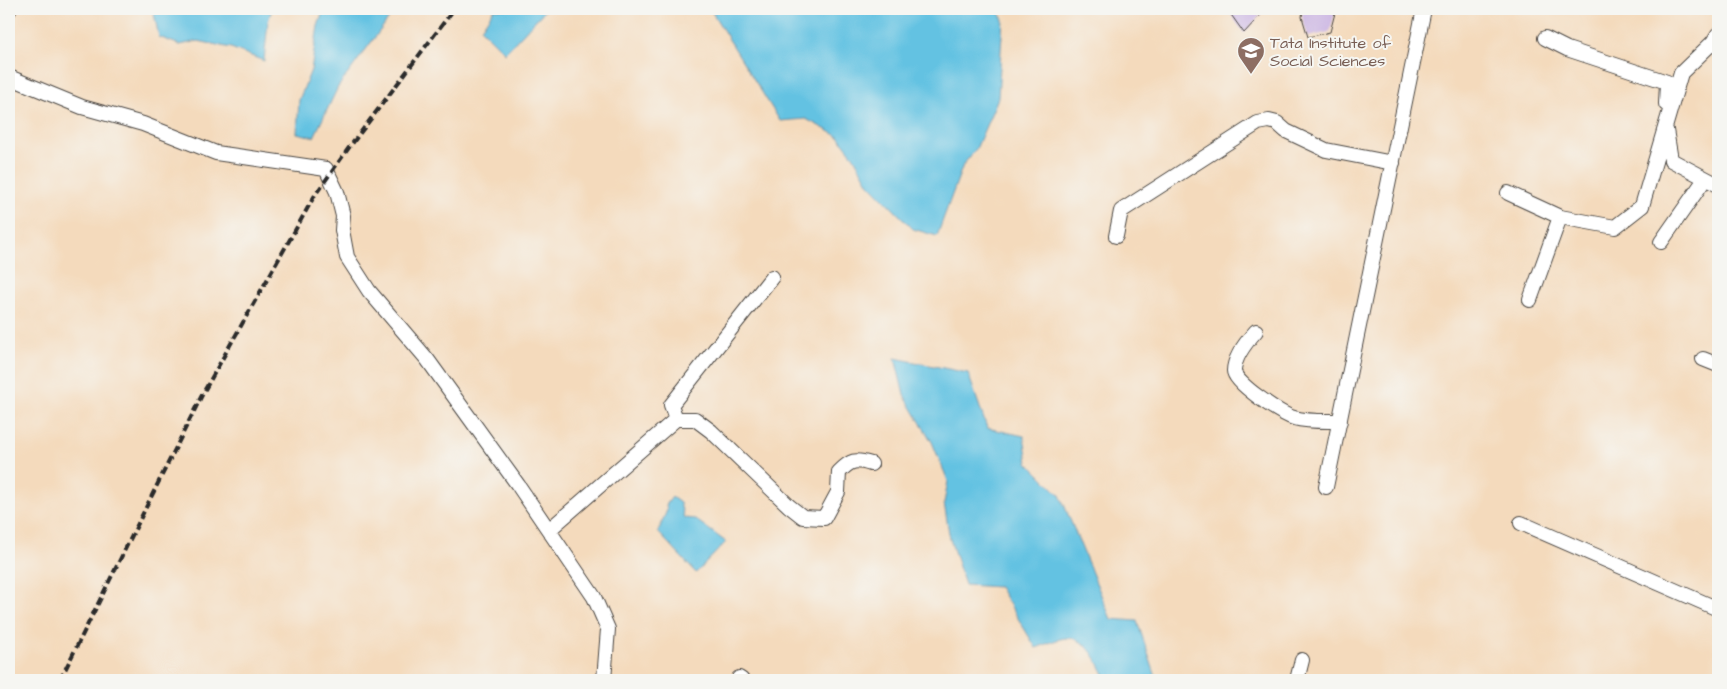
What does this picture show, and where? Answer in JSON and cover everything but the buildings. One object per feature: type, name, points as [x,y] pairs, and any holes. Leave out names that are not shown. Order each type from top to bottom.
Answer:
[{"type":"street","points":[[1326,487],[1424,9]]},
{"type":"street","points":[[1508,193],[1560,217],[1615,227],[1642,206],[1681,73],[1713,42],[1718,34]]},
{"type":"street","points":[[1545,38],[1567,49],[1667,82],[1665,125],[1671,160],[1718,185]]},
{"type":"street","points":[[9,77],[82,107],[143,124],[216,153],[326,169],[339,200],[347,257],[369,291],[427,359],[594,597],[608,629],[604,680]]},
{"type":"street","points":[[1116,236],[1121,211],[1258,123],[1269,121],[1277,123],[1286,131],[1326,150],[1393,163]]},
{"type":"street","points":[[1661,242],[1705,179]]},
{"type":"street","points":[[1530,300],[1560,217]]},
{"type":"street","points":[[676,419],[671,405],[772,277]]},
{"type":"street","points":[[1256,331],[1247,340],[1237,360],[1234,371],[1236,378],[1260,398],[1292,417],[1308,420],[1340,421]]},
{"type":"street","points":[[1703,359],[1718,366]]},
{"type":"street","points":[[548,530],[676,419],[694,419],[711,431],[803,517],[824,518],[838,492],[839,472],[850,461],[858,460],[871,464]]},
{"type":"street","points":[[1521,523],[1718,609]]},
{"type":"street","points":[[1297,680],[1302,660]]},
{"type":"water","points":[[153,9],[272,9],[268,22],[264,61],[231,48],[198,41],[180,45],[159,37]]},
{"type":"water","points":[[324,9],[396,9],[338,87],[314,137],[297,133],[299,100],[311,70],[318,26]]},
{"type":"water","points":[[494,9],[546,9],[505,53],[481,29]]},
{"type":"water","points":[[710,9],[996,9],[1003,19],[998,98],[976,149],[963,165],[937,236],[913,229],[869,184],[852,154],[838,136],[806,119],[780,121]]},
{"type":"water","points":[[895,358],[968,373],[987,428],[1024,436],[1028,463],[1060,495],[1111,619],[1137,621],[1157,680],[1107,680],[1087,646],[1074,639],[1066,638],[1036,648],[999,587],[965,585],[950,539],[944,503],[948,481],[932,442],[904,395]]},
{"type":"water","points":[[672,497],[680,503],[684,518],[695,519],[726,542],[696,573],[658,532],[667,510],[666,505]]},
{"type":"railway","points":[[60,680],[203,393],[315,195],[454,9]]},
{"type":"place","name":"Tata Institute of Social Sciences","points":[[1251,75]]}]
